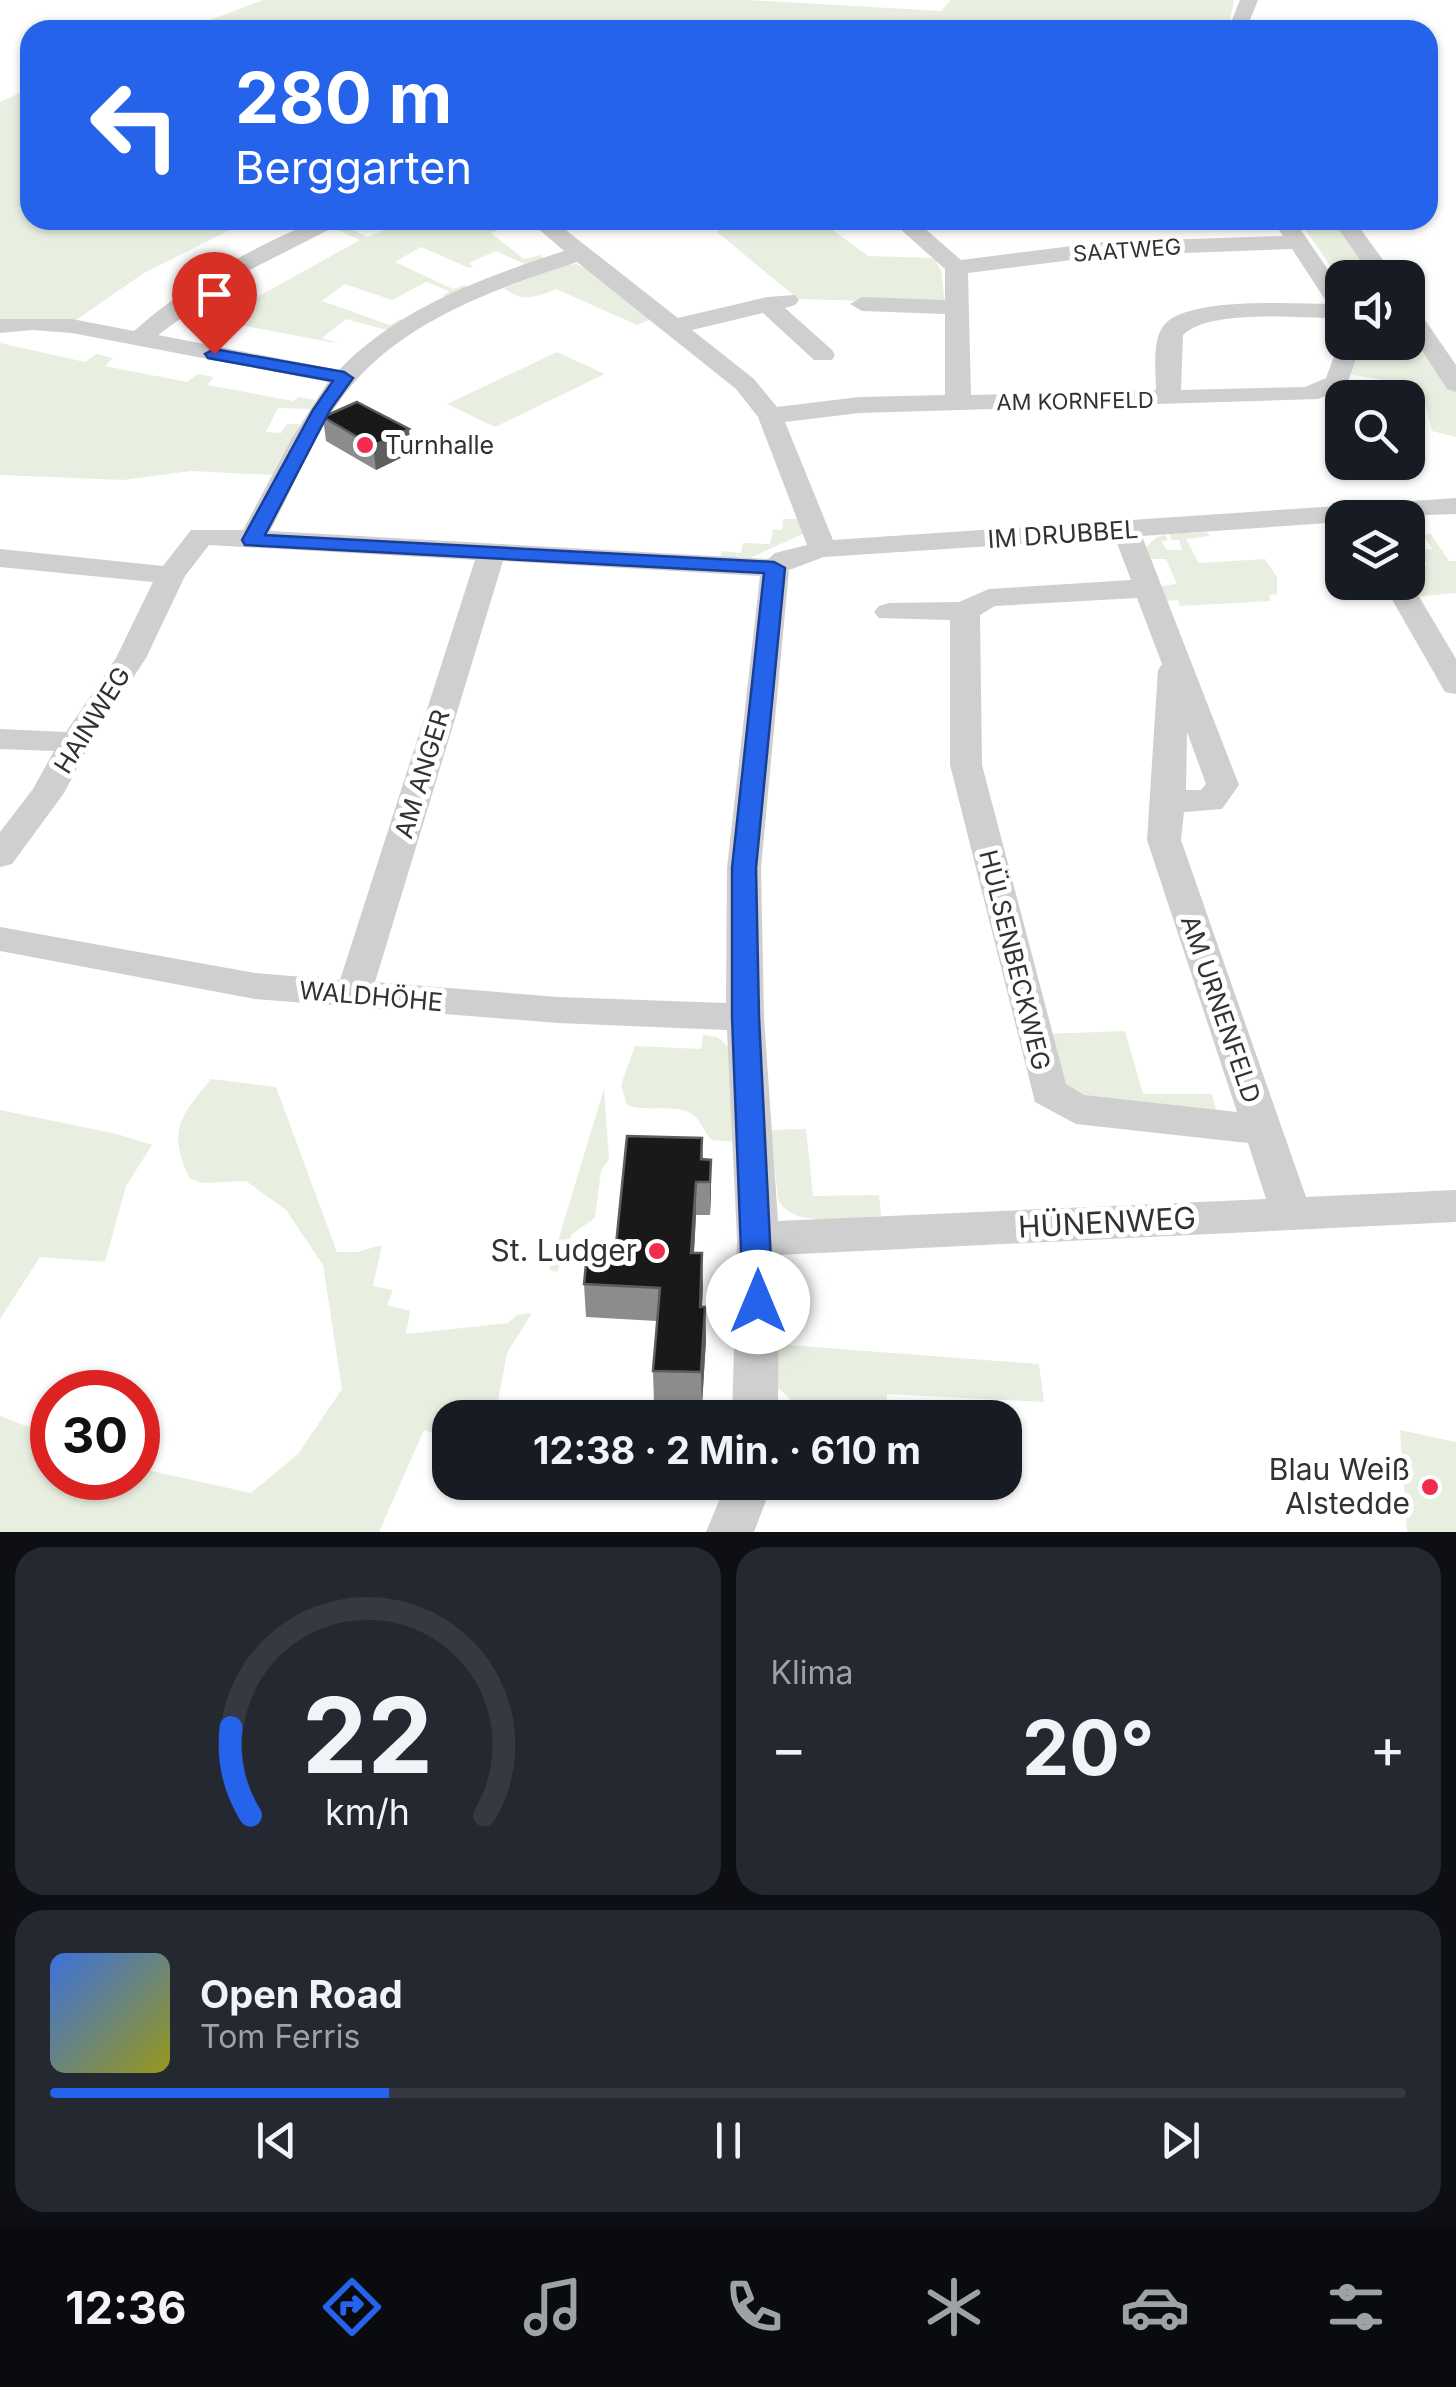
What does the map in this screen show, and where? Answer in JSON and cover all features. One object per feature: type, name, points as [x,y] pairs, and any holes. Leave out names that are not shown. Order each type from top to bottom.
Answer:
[{"type":"street","points":[[138,340],[189,296],[264,252],[314,230]]},
{"type":"street","points":[[552,230],[745,384],[770,416],[823,549]]},
{"type":"street","points":[[915,230],[956,268],[958,403]]},
{"type":"street","points":[[1291,230],[1325,283]]},
{"type":"street","points":[[1350,230],[1371,260]]},
{"type":"street","name":"SAATWEG","points":[[956,268],[1104,249],[1299,242]]},
{"type":"street","points":[[582,252],[518,273],[440,310],[373,352],[344,378],[322,410],[252,540],[774,568],[744,868],[746,1017],[758,1239],[756,1400]]},
{"type":"street","points":[[676,326],[777,302],[823,355]]},
{"type":"street","points":[[862,304],[954,307]]},
{"type":"street","points":[[1168,398],[1170,336],[1181,322],[1213,314],[1325,310]]},
{"type":"street","points":[[0,326],[72,326],[344,378]]},
{"type":"street","points":[[1425,338],[1456,384]]},
{"type":"street","name":"AM KORNFELD","points":[[770,416],[859,405],[1320,392],[1337,382],[1344,360]]},
{"type":"street","name":"IM DRUBBEL","points":[[1425,509],[1456,506]]},
{"type":"street","name":"IM DRUBBEL","points":[[774,568],[785,559],[823,549],[1325,517]]},
{"type":"street","name":"AM URNENFELD","points":[[1126,530],[1224,784],[1210,801],[1169,801]]},
{"type":"street","name":"HAINWEG","points":[[0,856],[47,793],[130,658],[171,576],[202,536],[252,540]]},
{"type":"street","name":"AM ANGER","points":[[353,995],[491,552]]},
{"type":"street","points":[[0,558],[171,576]]},
{"type":"street","points":[[889,612],[966,611],[989,598],[1150,588]]},
{"type":"street","points":[[1406,600],[1456,686]]},
{"type":"street","name":"HÜLSENBECKWEG","points":[[966,611],[966,765],[1049,1092],[1076,1110],[1262,1130]]},
{"type":"street","name":"AM URNENFELD","points":[[1174,653],[1164,840],[1292,1214]]},
{"type":"street","points":[[0,739],[75,742]]},
{"type":"street","name":"WALDHÖHE","points":[[0,938],[222,981],[353,995],[558,1010],[746,1017]]},
{"type":"street","name":"HÜNENWEG","points":[[758,1239],[1456,1206]]},
{"type":"street","points":[[730,1532],[743,1500]]},
{"type":"green space","points":[[263,0],[748,0],[941,11],[951,0],[1234,0],[1230,20],[210,20]]},
{"type":"green space","points":[[20,93],[20,230],[230,230],[144,273],[76,320],[0,322],[0,102]]},
{"type":"green space","points":[[338,230],[352,230],[367,237],[385,230],[498,230],[491,233],[524,259],[541,255],[545,259],[525,264],[496,251],[469,263],[473,266],[469,268],[421,247],[395,262],[453,289],[464,285],[470,288],[448,298],[443,296],[449,291],[426,282],[392,300],[345,284],[322,301],[390,325],[400,319],[407,321],[390,331],[346,319],[322,338],[341,344],[202,318],[210,311],[202,309],[207,305],[230,312],[360,240]]},
{"type":"green space","points":[[833,230],[868,256],[934,258],[941,270],[945,303],[798,299],[717,232]]},
{"type":"green space","points":[[1306,230],[1350,230],[1372,260],[1326,260]]},
{"type":"green space","points":[[576,264],[650,320],[637,325],[556,289],[523,297],[504,288]]},
{"type":"green space","points":[[1425,338],[1456,384],[1456,437],[1432,431],[1425,402],[1425,380],[1384,380],[1341,373],[1345,360],[1425,360]]},
{"type":"green space","points":[[0,343],[85,362],[96,354],[113,358],[105,366],[187,382],[198,374],[214,377],[207,385],[293,401],[299,397],[316,400],[311,409],[278,408],[266,432],[281,433],[287,424],[300,424],[272,475],[191,471],[123,480],[0,475]]},
{"type":"green space","points":[[557,352],[605,374],[495,427],[447,404]]},
{"type":"green space","points":[[783,519],[799,519],[805,533],[750,558],[720,557],[722,551],[741,553],[743,543],[770,544],[773,529],[782,530]]},
{"type":"green space","points":[[1207,532],[1210,536],[1186,539],[1199,563],[1265,559],[1277,577],[1277,594],[1269,595],[1271,601],[1180,606],[1178,600],[1166,601],[1161,586],[1177,584],[1166,559],[1149,559],[1147,546],[1165,535],[1168,540],[1162,542],[1167,550],[1182,550],[1179,540],[1172,540],[1169,534]]},
{"type":"green space","points":[[1431,534],[1449,561],[1456,561],[1456,593],[1425,596],[1425,550],[1432,549],[1425,535]]},
{"type":"green space","points":[[1125,1031],[1143,1094],[1212,1094],[1217,1113],[1071,1097],[1043,1034]]},
{"type":"green space","points":[[703,1035],[717,1037],[729,1047],[734,1142],[712,1140],[695,1117],[685,1111],[627,1105],[621,1085],[635,1046],[701,1049]]},
{"type":"green space","points":[[211,1079],[276,1087],[337,1252],[357,1252],[382,1245],[373,1286],[393,1290],[387,1305],[410,1311],[406,1334],[508,1323],[517,1315],[532,1313],[507,1353],[498,1400],[432,1400],[432,1432],[424,1430],[379,1532],[0,1532],[0,1416],[30,1428],[30,1500],[160,1500],[160,1473],[251,1493],[298,1454],[342,1389],[323,1265],[286,1210],[246,1181],[202,1183],[189,1178],[178,1135],[192,1103]]},
{"type":"green space","points":[[604,1089],[609,1159],[601,1171],[595,1218],[572,1234],[557,1272],[549,1270]]},
{"type":"green space","points":[[0,1110],[152,1145],[126,1186],[105,1262],[40,1257],[0,1319]]},
{"type":"green space","points":[[806,1129],[813,1196],[879,1195],[881,1216],[810,1219],[786,1209],[778,1200],[771,1130]]},
{"type":"green space","points":[[774,1344],[1039,1364],[1044,1402],[887,1394],[887,1400],[791,1400],[775,1384]]},
{"type":"green space","name":"Blau Weiß Alstedde","points":[[1400,1430],[1456,1442],[1456,1532],[1407,1532]]},
{"type":"building","points":[[357,402],[409,429],[373,446],[323,417]]},
{"type":"building","name":"St. Ludger","points":[[627,1136],[702,1138],[701,1159],[711,1160],[710,1182],[696,1182],[691,1253],[702,1253],[700,1307],[705,1307],[701,1372],[653,1371],[660,1288],[584,1284],[587,1254],[615,1255]]},
{"type":"place","name":"Turnhalle","points":[[365,445]]},
{"type":"place","name":"St. Ludger","points":[[657,1251]]},
{"type":"place","name":"Blau Weiß Alstedde","points":[[1430,1487]]},
{"type":"route","points":[[214,354],[344,378],[322,410],[252,540],[774,568],[744,868],[758,1302]]}]
